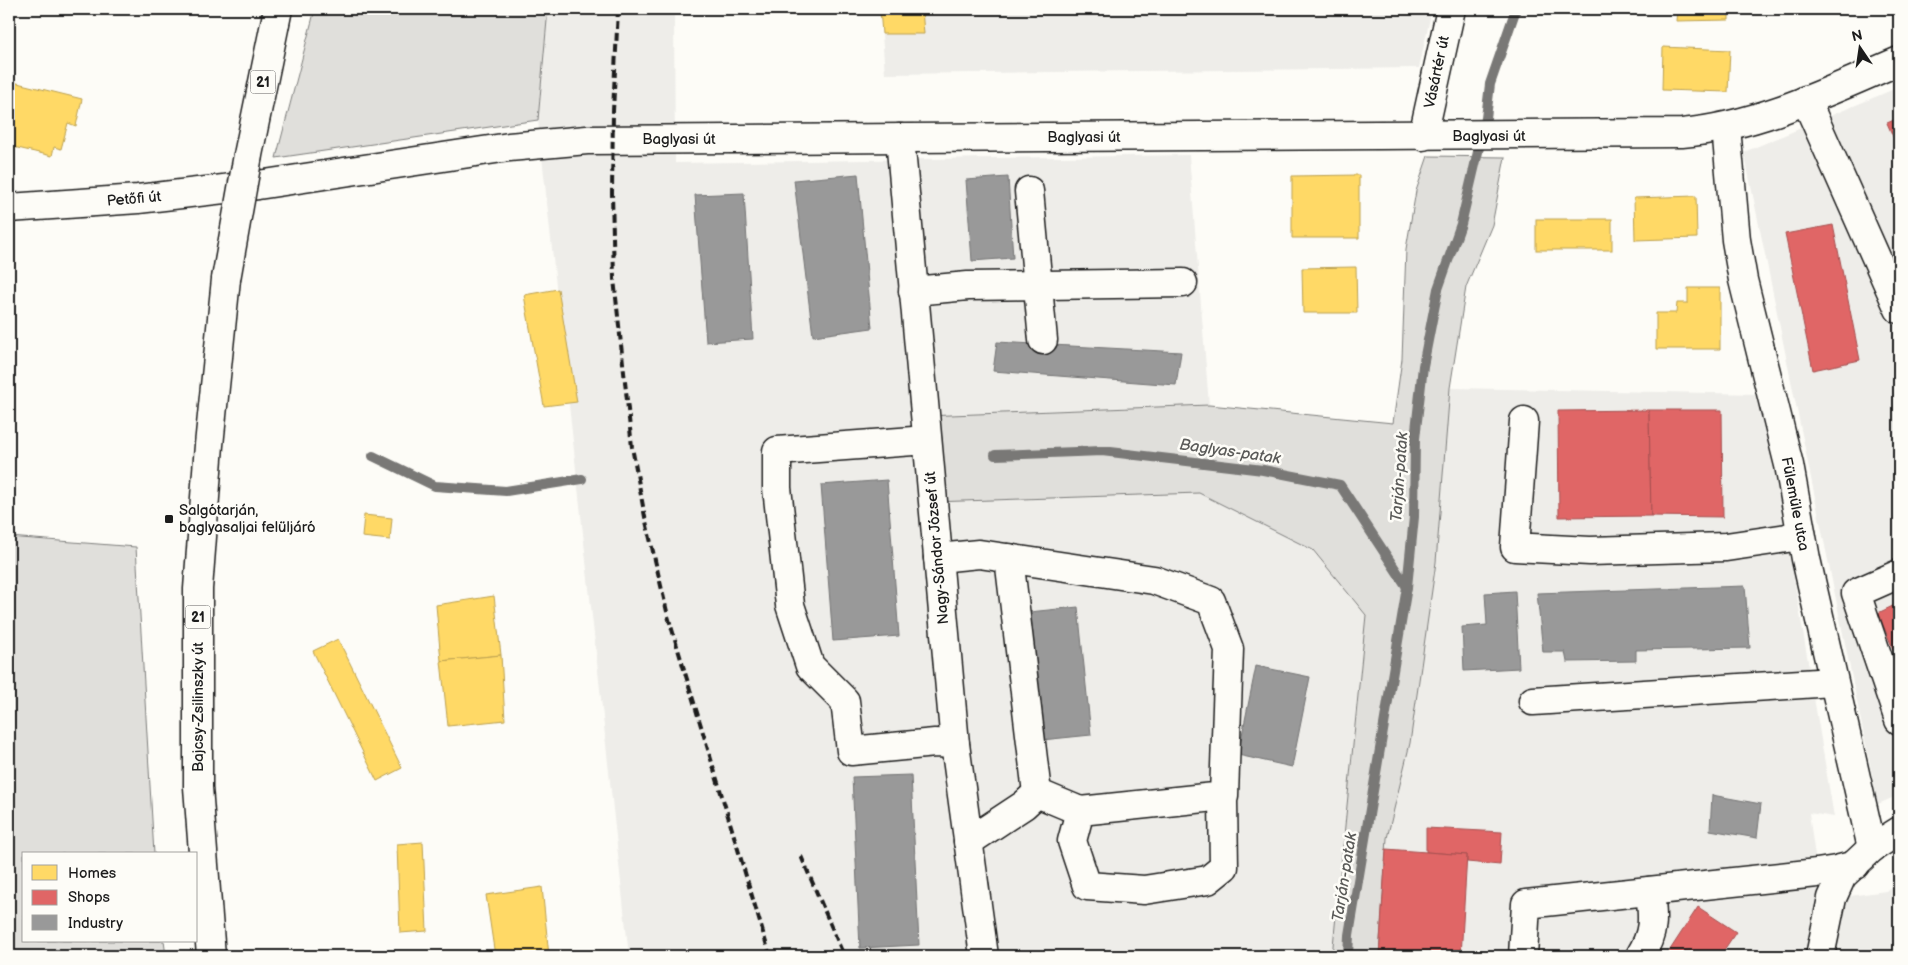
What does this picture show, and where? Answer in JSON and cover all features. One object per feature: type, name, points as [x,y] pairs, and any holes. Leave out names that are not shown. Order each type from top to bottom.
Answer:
[{"type":"street","name":"Bajcsy-Zsilinszky út","points":[[211,956],[198,786],[198,589],[209,445],[226,280],[248,155],[278,9]]},
{"type":"street","name":"Vásártér út","points":[[1428,136],[1451,9]]},
{"type":"street","name":"Baglyasi út","points":[[258,185],[509,147],[558,142],[629,139],[1682,134],[1726,127],[1806,100],[1899,62]]},
{"type":"street","points":[[1806,100],[1893,274],[1899,308]]},
{"type":"street","name":"Fülemüle utca","points":[[1726,127],[1736,240],[1743,280],[1789,465],[1801,533],[1833,682],[1863,856]]},
{"type":"street","name":"Nagy-Sándor József út","points":[[900,138],[955,744],[984,956]]},
{"type":"street","name":"Petőfi út","points":[[9,208],[138,199],[258,185]]},
{"type":"street","points":[[1029,190],[1043,340]]},
{"type":"street","points":[[913,291],[968,286],[1183,283]]},
{"type":"street","points":[[1524,421],[1515,547],[1590,551],[1726,547],[1787,538],[1801,533]]},
{"type":"street","points":[[927,440],[777,451],[777,488],[790,604],[810,666],[845,701],[852,751],[934,743],[955,744]]},
{"type":"street","points":[[938,558],[979,554],[1154,580],[1211,601],[1229,649],[1224,796],[1224,867],[1208,880],[1144,890],[1087,886],[1072,841],[1080,811]]},
{"type":"street","points":[[1009,558],[1037,793]]},
{"type":"street","points":[[1899,574],[1856,593],[1899,720]]},
{"type":"street","points":[[1533,701],[1833,682]]},
{"type":"street","points":[[1037,793],[1080,811],[1224,796]]},
{"type":"street","points":[[968,842],[1024,805],[1037,793]]},
{"type":"street","points":[[1820,956],[1824,930],[1835,890],[1842,876],[1863,856],[1899,831]]},
{"type":"street","points":[[1524,956],[1526,904],[1817,873],[1863,856]]},
{"type":"street","points":[[1640,956],[1652,933],[1653,922],[1650,891]]},
{"type":"shaded area","points":[[315,9],[548,9],[538,120],[276,158]]},
{"type":"shaded area","points":[[548,9],[674,9],[675,163],[1189,155],[1209,405],[925,416],[934,502],[1199,493],[1313,550],[1366,615],[1332,956],[629,956],[538,120]]},
{"type":"shaded area","points":[[880,9],[1432,9],[1419,68],[885,74]]},
{"type":"shaded area","points":[[1899,87],[1899,795],[1878,804],[1744,152]]},
{"type":"shaded area","points":[[1428,156],[1505,157],[1492,225],[1466,287],[1450,388],[1436,562],[1410,743],[1387,838],[1379,956],[1332,956],[1366,615],[1313,550],[1199,493],[933,502],[925,416],[1209,405],[1393,423],[1402,359],[1406,249],[1416,191]]},
{"type":"shaded area","points":[[1450,388],[1761,394],[1834,817],[1809,813],[1821,900],[1886,891],[1899,879],[1899,956],[1379,956],[1387,838],[1410,743],[1436,562]]},
{"type":"shaded area","points":[[9,537],[136,547],[154,852],[22,852],[22,942],[164,942],[166,956],[9,956]]},
{"type":"building: Homes","points":[[880,9],[922,9],[924,34],[882,34]]},
{"type":"building: Homes","points":[[1677,9],[1729,9],[1729,20],[1676,21]]},
{"type":"building: Homes","points":[[1663,47],[1730,50],[1728,92],[1662,90]]},
{"type":"building: Homes","points":[[9,81],[82,99],[76,126],[68,123],[61,149],[54,147],[52,156],[9,146]]},
{"type":"building: Homes","points":[[1359,175],[1359,238],[1292,238],[1292,176]]},
{"type":"building: Homes","points":[[1696,196],[1697,238],[1635,240],[1634,198]]},
{"type":"building: Homes","points":[[1536,219],[1612,219],[1612,250],[1536,250]]},
{"type":"building: Homes","points":[[1356,267],[1357,313],[1303,313],[1302,268]]},
{"type":"building: Homes","points":[[1688,288],[1720,288],[1720,349],[1656,349],[1656,313],[1676,313],[1677,303],[1688,303]]},
{"type":"building: Homes","points":[[558,289],[577,402],[544,406],[524,295]]},
{"type":"building: Homes","points":[[364,515],[392,518],[390,540],[362,537]]},
{"type":"building: Homes","points":[[494,596],[501,655],[441,661],[436,605]]},
{"type":"building: Homes","points":[[338,639],[402,768],[377,781],[313,651]]},
{"type":"building: Homes","points":[[501,655],[505,720],[448,726],[441,661]]},
{"type":"building: Homes","points":[[423,842],[427,931],[400,933],[397,844]]},
{"type":"building: Homes","points":[[542,887],[549,956],[495,956],[486,895]]},
{"type":"building: Shops","points":[[1899,118],[1899,150],[1887,123]]},
{"type":"building: Shops","points":[[1833,225],[1860,360],[1813,370],[1785,234]]},
{"type":"building: Shops","points":[[1649,410],[1651,516],[1559,517],[1558,411]]},
{"type":"building: Shops","points":[[1649,410],[1722,410],[1723,517],[1651,516]]},
{"type":"building: Shops","points":[[1899,603],[1899,663],[1878,613]]},
{"type":"building: Shops","points":[[1426,828],[1502,832],[1500,865],[1467,862],[1467,855],[1426,852]]},
{"type":"building: Shops","points":[[1386,849],[1467,855],[1461,956],[1379,956]]},
{"type":"building: Shops","points":[[1698,907],[1736,932],[1720,956],[1666,956]]},
{"type":"building: Industry","points":[[858,174],[872,328],[813,336],[794,180]]},
{"type":"building: Industry","points":[[1008,177],[1013,258],[972,261],[966,180]]},
{"type":"building: Industry","points":[[744,193],[753,339],[706,342],[695,195]]},
{"type":"building: Industry","points":[[997,342],[1181,352],[1176,385],[993,371]]},
{"type":"building: Industry","points":[[887,480],[899,636],[833,641],[821,485]]},
{"type":"building: Industry","points":[[1745,586],[1750,648],[1636,650],[1636,661],[1567,662],[1565,652],[1543,652],[1537,593]]},
{"type":"building: Industry","points":[[1515,591],[1519,668],[1464,671],[1462,627],[1487,625],[1485,593]]},
{"type":"building: Industry","points":[[1078,607],[1091,735],[1042,740],[1029,612]]},
{"type":"building: Industry","points":[[1256,666],[1310,677],[1292,767],[1238,755]]},
{"type":"building: Industry","points":[[911,775],[919,945],[860,948],[852,777]]},
{"type":"building: Industry","points":[[1712,795],[1761,804],[1757,838],[1710,830]]},
{"type":"waterway","name":"Tarján-patak","points":[[1348,956],[1349,935],[1407,587],[1414,517],[1415,439],[1423,366],[1438,289],[1461,224],[1486,118],[1490,84],[1516,9]]},
{"type":"waterway","name":"Baglyas-patak","points":[[995,455],[1102,451],[1263,470],[1340,485],[1407,587]]},
{"type":"waterway","points":[[373,456],[435,486],[506,491],[582,479]]},
{"type":"railway","points":[[618,9],[613,111],[614,279],[632,447],[645,517],[668,616],[770,956]]},
{"type":"railway","points":[[801,856],[844,956]]},
{"type":"place","name":"Salgótarján, baglyasaljai felüljáró","points":[[169,519]]}]
